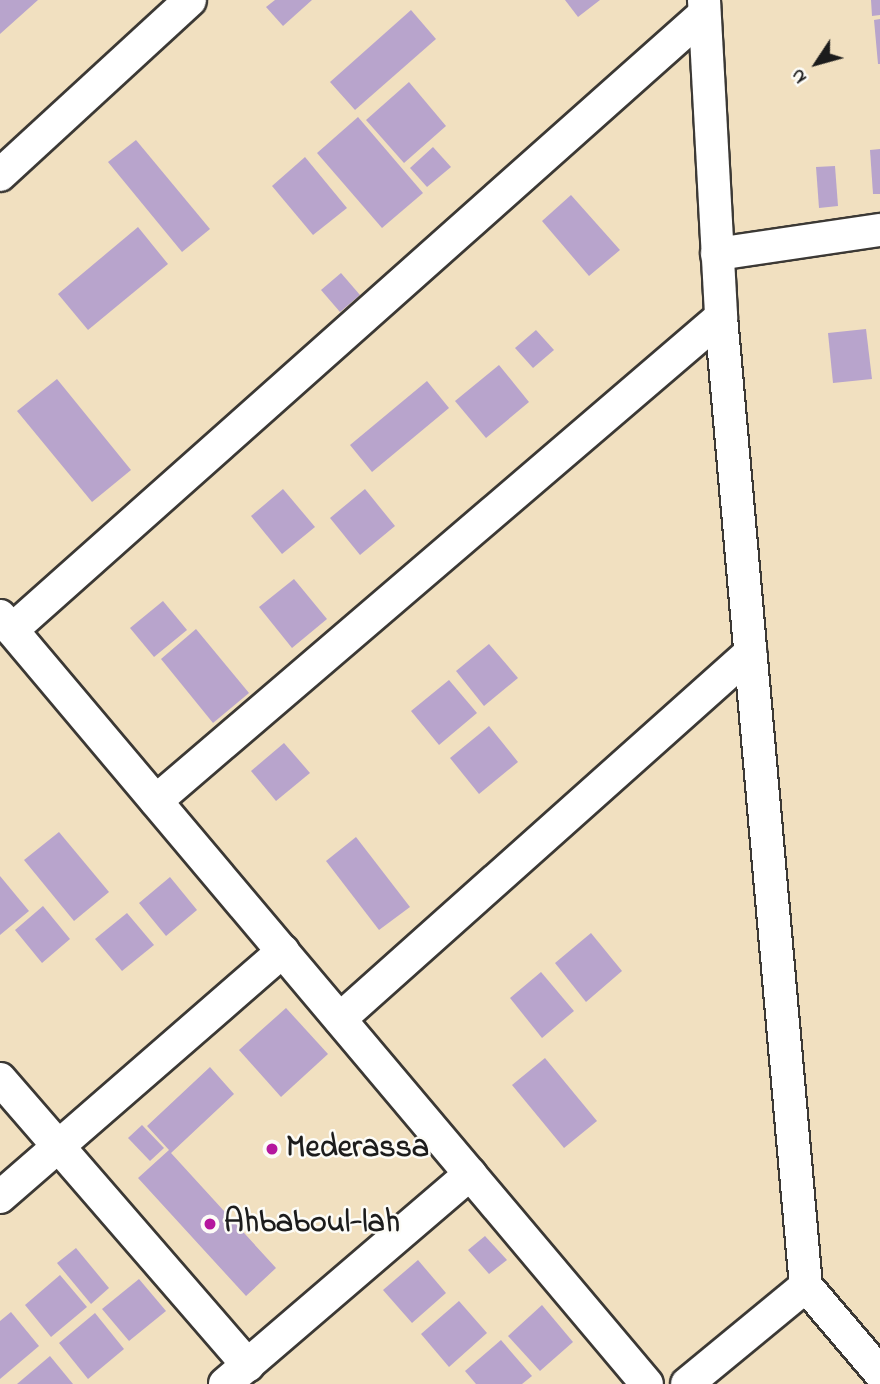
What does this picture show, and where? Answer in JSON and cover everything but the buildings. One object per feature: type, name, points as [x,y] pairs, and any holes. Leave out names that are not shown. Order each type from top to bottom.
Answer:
[{"type":"street","points":[[0,175],[190,0]]},
{"type":"street","points":[[704,7],[721,317],[806,1286],[880,1374]]},
{"type":"street","points":[[647,1384],[6,623],[704,7]]},
{"type":"street","points":[[717,254],[880,230]]},
{"type":"street","points":[[156,801],[721,317]]},
{"type":"street","points":[[340,1019],[750,653]]},
{"type":"street","points":[[0,1197],[283,951]]},
{"type":"street","points":[[0,1079],[59,1147],[237,1374],[470,1174]]},
{"type":"street","points":[[687,1384],[806,1286]]},
{"type":"place","name":"Mederassa","points":[[272,1149]]},
{"type":"place","name":"Ahbaboul-lah","points":[[210,1224]]}]
